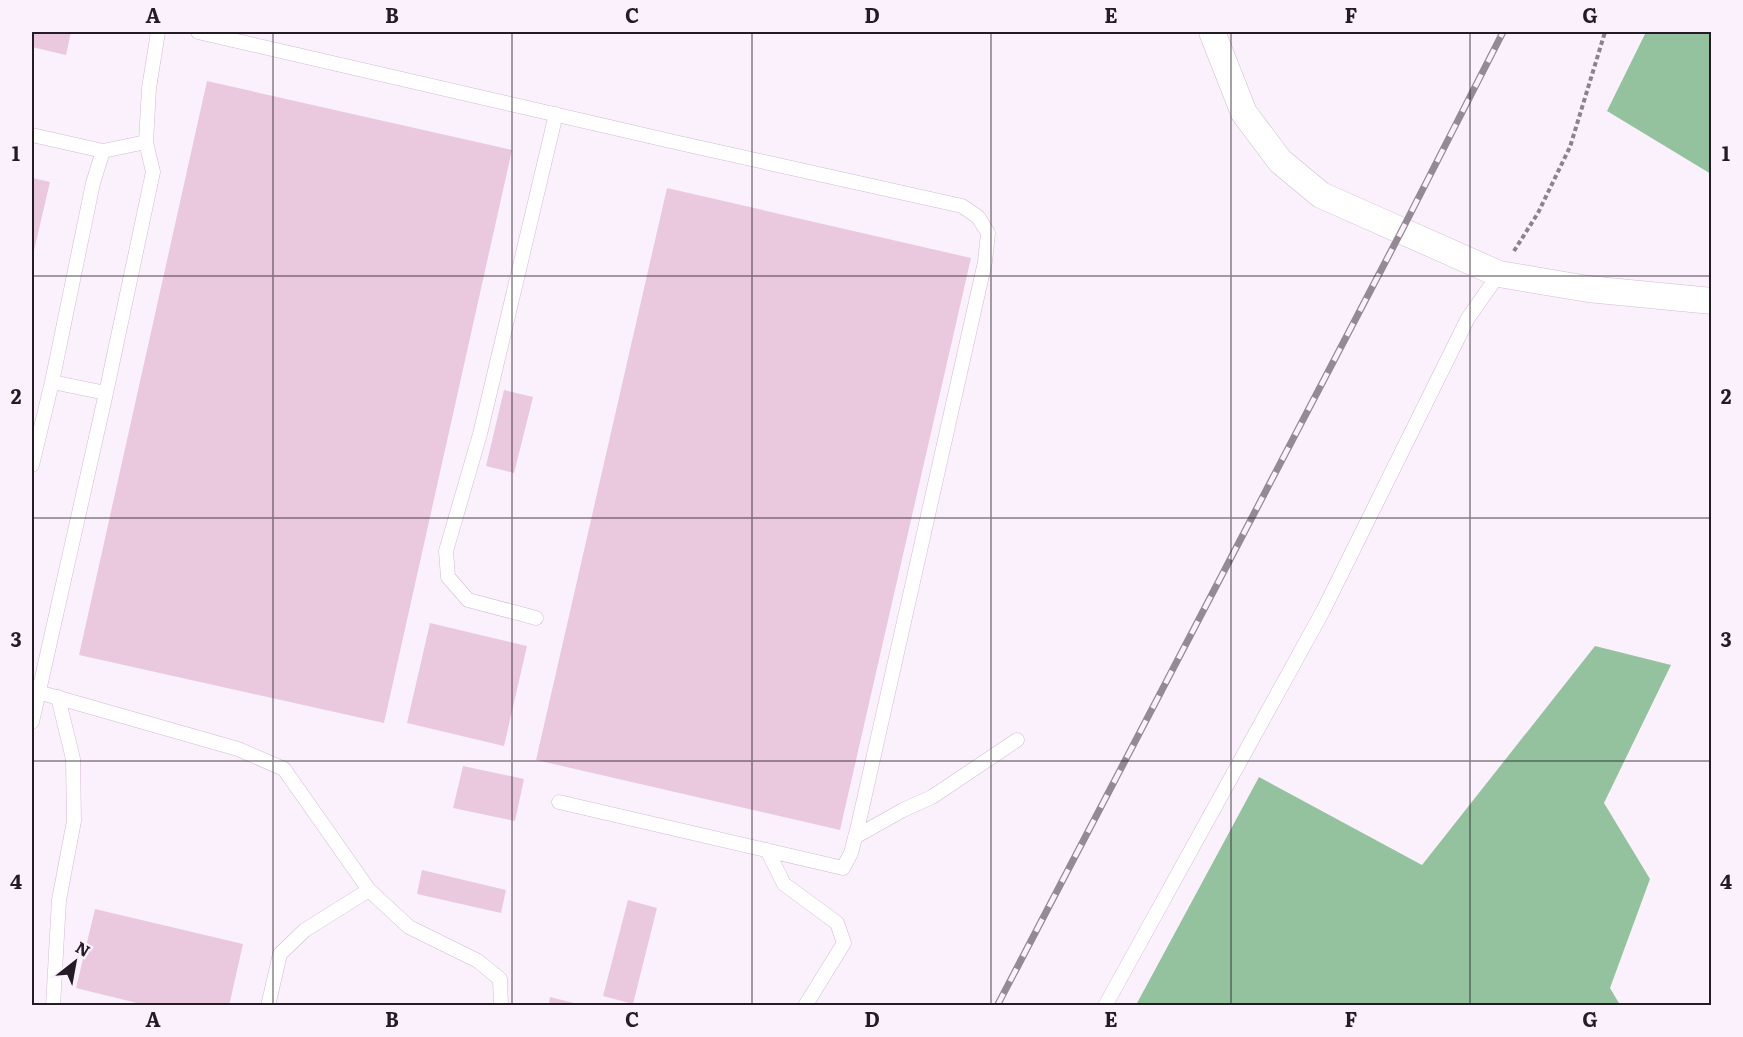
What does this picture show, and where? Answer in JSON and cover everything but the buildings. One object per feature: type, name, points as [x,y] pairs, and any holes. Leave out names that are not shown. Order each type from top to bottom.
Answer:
[{"type":"street","points":[[1212,32],[1244,113],[1280,161],[1321,195],[1499,274],[1588,289],[1712,301]]},
{"type":"lane","points":[[32,722],[153,172],[146,142],[149,88],[158,32]]},
{"type":"lane","points":[[198,32],[962,206],[978,217],[988,233],[985,262],[855,837],[851,853],[843,868],[559,802]]},
{"type":"lane","points":[[536,618],[468,600],[448,578],[446,550],[480,434],[556,114]]},
{"type":"lane","points":[[32,135],[103,151],[146,142]]},
{"type":"lane","points":[[32,465],[52,382],[93,183],[103,151]]},
{"type":"lane","points":[[1105,1005],[1323,611],[1468,318],[1499,274]]},
{"type":"lane","points":[[52,382],[106,393]]},
{"type":"lane","points":[[38,692],[238,749],[284,769],[369,890],[409,927],[478,961],[500,979],[501,1005]]},
{"type":"lane","points":[[53,1005],[59,900],[74,821],[73,759],[58,697]]},
{"type":"lane","points":[[855,837],[903,810],[932,797],[1017,740]]},
{"type":"lane","points":[[767,850],[784,884],[837,923],[844,943],[805,1005]]},
{"type":"lane","points":[[268,1005],[280,954],[305,930],[369,890]]},
{"type":"path","points":[[1499,274],[1538,213],[1570,147],[1605,32]]},
{"type":"green space","points":[[1646,32],[1711,32],[1711,174],[1607,111]]},
{"type":"green space","points":[[1595,646],[1671,665],[1604,803],[1650,879],[1610,988],[1620,1005],[1136,1005],[1259,777],[1422,865]]},
{"type":"railway","points":[[997,1006],[1503,32]]}]
